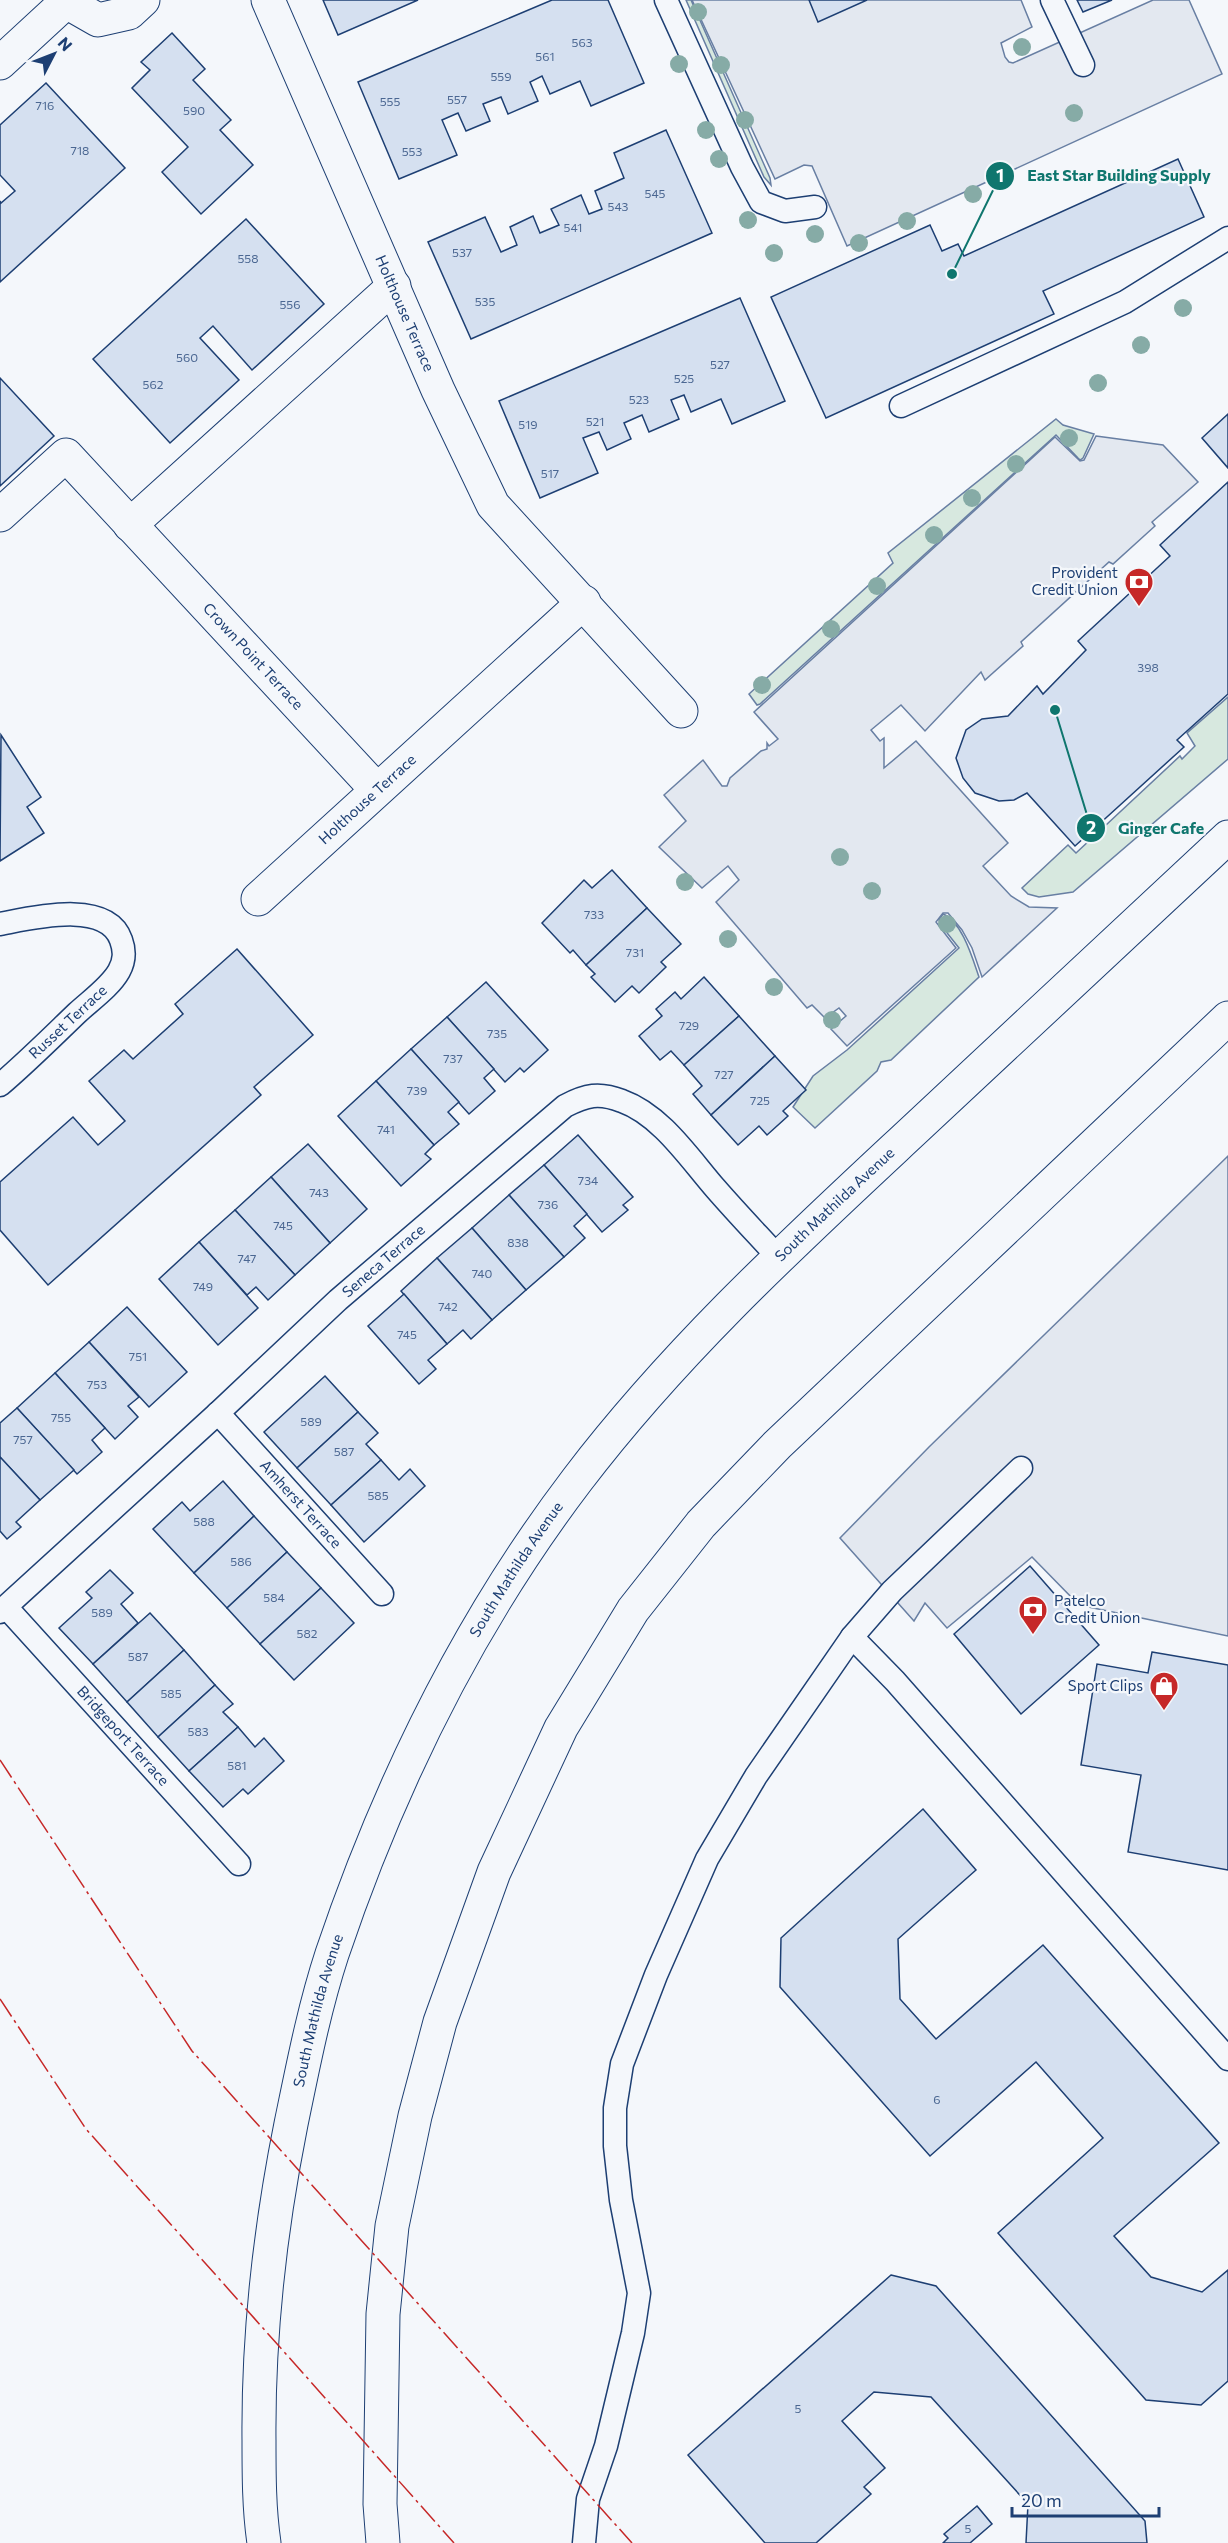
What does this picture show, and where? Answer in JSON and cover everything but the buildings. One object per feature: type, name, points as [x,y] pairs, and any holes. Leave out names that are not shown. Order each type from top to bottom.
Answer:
[{"type":"main road","points":[[0,63],[64,1],[98,20],[129,13],[143,0]]},
{"type":"main road","name":"Holthouse Terrace","points":[[268,0],[438,390],[493,505],[584,602],[681,711]]},
{"type":"main road","points":[[130,525],[394,286]]},
{"type":"main road","name":"Crown Point Terrace","points":[[0,515],[66,455],[376,789]]},
{"type":"main road","name":"Holthouse Terrace","points":[[258,899],[376,789],[584,602]]},
{"type":"main road","name":"South Mathilda Avenue","points":[[264,2543],[259,2510],[258,2388],[263,2302],[275,2205],[308,2040],[332,1956],[361,1876],[404,1773],[466,1650],[517,1566],[576,1480],[663,1374],[778,1257],[1228,837]]},
{"type":"main road","points":[[383,2543],[380,2482],[383,2314],[392,2226],[413,2127],[440,2022],[494,1872],[561,1728],[633,1610],[701,1524],[777,1445],[1228,1018]]},
{"type":"lane","points":[[666,0],[742,167],[761,202],[785,211],[815,207]]},
{"type":"lane","points":[[1052,0],[1083,65]]},
{"type":"lane","points":[[901,406],[1125,302],[1228,237]]},
{"type":"lane","name":"Russet Terrace","points":[[0,924],[38,916],[88,915],[101,918],[111,923],[119,933],[124,948],[124,960],[111,982],[0,1085]]},
{"type":"lane","name":"Seneca Terrace","points":[[3,1610],[219,1413],[338,1300],[565,1106],[585,1096],[607,1097],[623,1101],[643,1112],[666,1131],[778,1257]]},
{"type":"lane","name":"Amherst Terrace","points":[[219,1413],[382,1594]]},
{"type":"lane","points":[[584,2543],[588,2499],[606,2446],[633,2333],[639,2293],[621,2200],[615,2146],[615,2108],[622,2064],[656,1975],[707,1859],[756,1776],[852,1637],[892,1592],[1021,1468]]},
{"type":"lane","name":"Bridgeport Terrace","points":[[3,1610],[239,1864]]},
{"type":"lane","points":[[852,1637],[895,1681],[1228,2059]]},
{"type":"shaded area","points":[[686,0],[691,0],[770,178],[771,185],[764,177]]},
{"type":"shaded area","points":[[692,0],[1021,0],[1032,27],[1001,43],[1005,57],[1013,63],[1153,0],[1189,0],[1222,74],[847,246],[812,166],[804,165],[775,179]]},
{"type":"shaded area","points":[[1056,419],[1063,425],[1094,434],[1083,458],[1080,460],[1056,435],[757,705],[749,694],[893,563],[888,553]]},
{"type":"shaded area","points":[[1096,436],[1163,445],[1198,482],[1152,522],[1155,526],[1113,564],[1109,562],[1021,642],[1023,646],[985,680],[981,672],[925,731],[901,705],[871,730],[880,741],[884,738],[884,768],[916,741],[1008,843],[983,866],[1011,896],[1029,907],[1057,908],[982,977],[972,948],[962,930],[948,913],[943,913],[936,922],[956,948],[847,1046],[831,1029],[846,1016],[839,1008],[825,1018],[812,1005],[807,1008],[716,902],[739,880],[728,866],[702,888],[659,847],[686,821],[664,795],[703,760],[722,786],[727,786],[730,778],[761,751],[767,749],[767,743],[769,746],[778,739],[754,712],[1055,437],[1080,461],[1084,460]]},
{"type":"shaded area","points":[[1228,697],[1228,759],[1073,892],[1039,897],[1028,894],[1022,888],[1068,845],[1076,853],[1180,756],[1182,759],[1195,746],[1187,733]]},
{"type":"shaded area","points":[[943,914],[956,924],[970,951],[979,977],[891,1060],[881,1062],[877,1071],[815,1128],[793,1107],[813,1076],[847,1050],[959,948],[940,924],[939,920]]},
{"type":"shaded area","points":[[1228,1156],[1228,1636],[1079,1605],[1032,1557],[947,1628],[925,1603],[914,1621],[840,1538],[929,1447]]},
{"type":"power","points":[[0,1760],[192,2051],[632,2543]]},
{"type":"power","points":[[0,1999],[86,2129],[454,2543]]},
{"type":"place","name":"East Star Building Supply","points":[[952,274]]},
{"type":"place","name":"Provident Credit Union","points":[[1139,608]]},
{"type":"place","name":"Ginger Cafe","points":[[1055,710]]},
{"type":"place","name":"Patelco Credit Union","points":[[1033,1636]]},
{"type":"place","name":"Sport Clips","points":[[1164,1712]]}]
